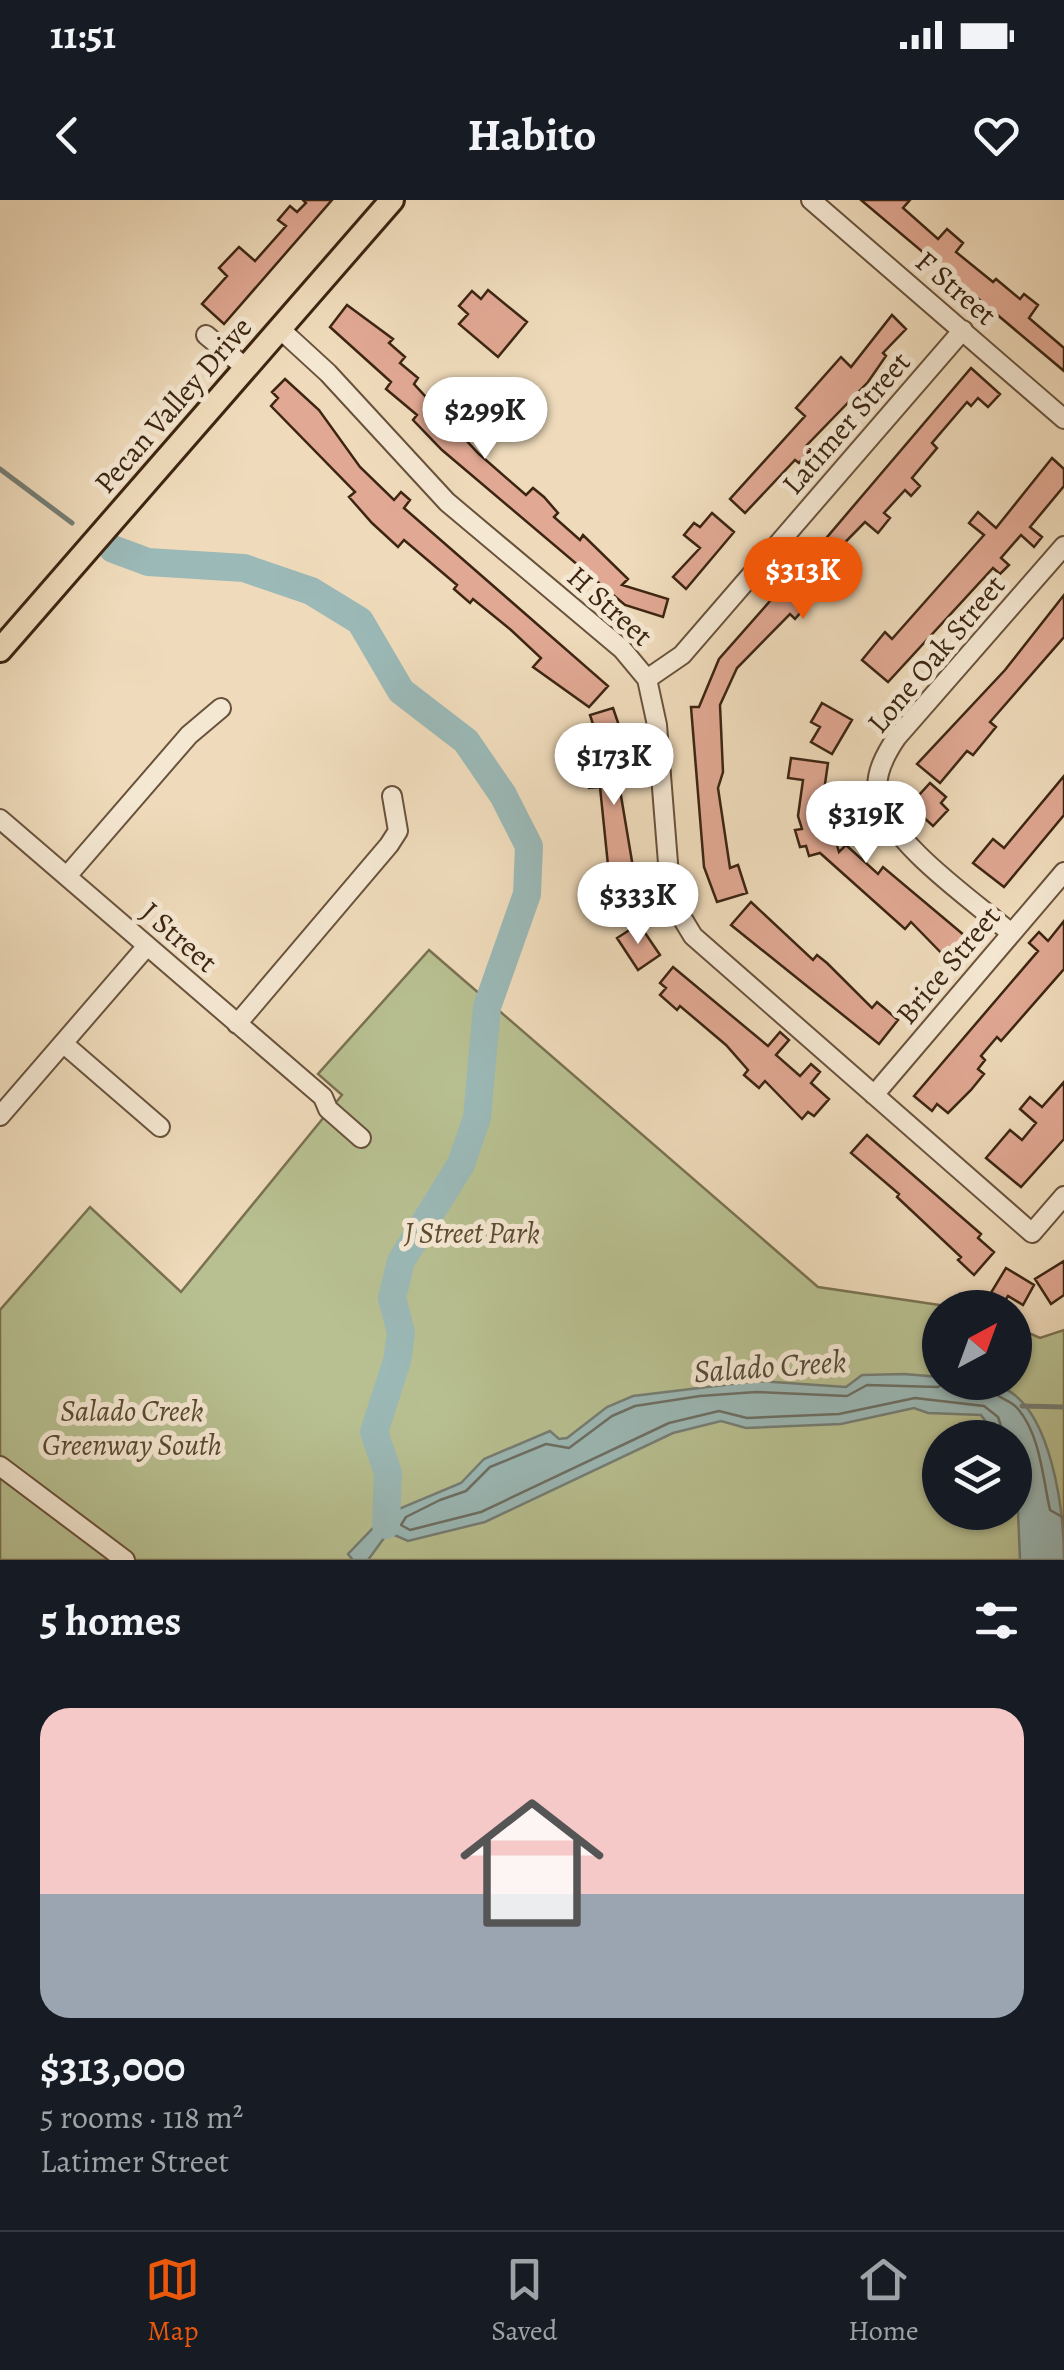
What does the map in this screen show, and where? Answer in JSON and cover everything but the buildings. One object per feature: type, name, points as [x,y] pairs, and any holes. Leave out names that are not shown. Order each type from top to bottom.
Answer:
[{"type":"main road","name":"Pecan Valley Drive","points":[[0,650],[392,200]]},
{"type":"street","name":"F Street","points":[[811,200],[1064,419]]},
{"type":"street","name":"H Street","points":[[280,328],[328,373],[447,502],[622,649],[646,679],[657,725],[670,888],[682,922],[713,955],[1032,1233],[1064,1196]]},
{"type":"street","name":"Latimer Street","points":[[646,679],[682,655],[963,330]]},
{"type":"street","points":[[206,335],[246,368]]},
{"type":"street","name":"Lone Oak Street","points":[[1011,933],[896,831],[877,790],[880,767],[897,737],[1064,546]]},
{"type":"street","points":[[67,876],[188,734],[221,708]]},
{"type":"street","points":[[236,1024],[389,845],[398,831],[392,796]]},
{"type":"street","name":"J Street","points":[[0,818],[322,1097],[328,1109],[364,1133]]},
{"type":"street","name":"Brice Street","points":[[874,1095],[1064,872]]},
{"type":"street","points":[[0,1116],[148,946]]},
{"type":"street","points":[[64,1044],[160,1127]]},
{"type":"street","points":[[0,1466],[125,1560]]},
{"type":"green space","points":[[429,950],[818,1287],[922,1302],[922,1400],[1032,1400],[1032,1334],[1040,1338],[1064,1330],[1064,1560],[0,1560],[0,1310],[90,1207],[181,1292],[342,1095],[318,1074]]},
{"type":"water","points":[[862,1375],[922,1376],[922,1400],[1020,1400],[1032,1416],[1052,1463],[1064,1560],[1020,1560],[1019,1530],[1032,1530],[1032,1420],[985,1420],[981,1415],[928,1413],[914,1408],[841,1424],[746,1428],[721,1421],[673,1433],[485,1522],[408,1541],[392,1534],[384,1538],[368,1560],[353,1560],[348,1554],[375,1526],[401,1508],[461,1483],[484,1459],[550,1431],[559,1439],[567,1438],[607,1407],[633,1396],[757,1381],[846,1387]]},
{"type":"waterway","points":[[0,469],[72,523]]},
{"type":"waterway","points":[[113,549],[148,562],[244,568],[311,591],[360,621],[401,691],[466,741],[503,795],[529,846],[527,894],[487,1007],[477,1118],[461,1164],[401,1261],[392,1298],[401,1333],[397,1361],[374,1432],[388,1473],[386,1525]]},
{"type":"waterway","points":[[1022,1406],[1064,1407]]},
{"type":"park label","name":"J Street Park","points":[[472,1233]]},
{"type":"park label","name":"Salado Creek Greenway South","points":[[132,1428]]},
{"type":"water label","name":"Salado Creek","points":[[770,1366]]}]
